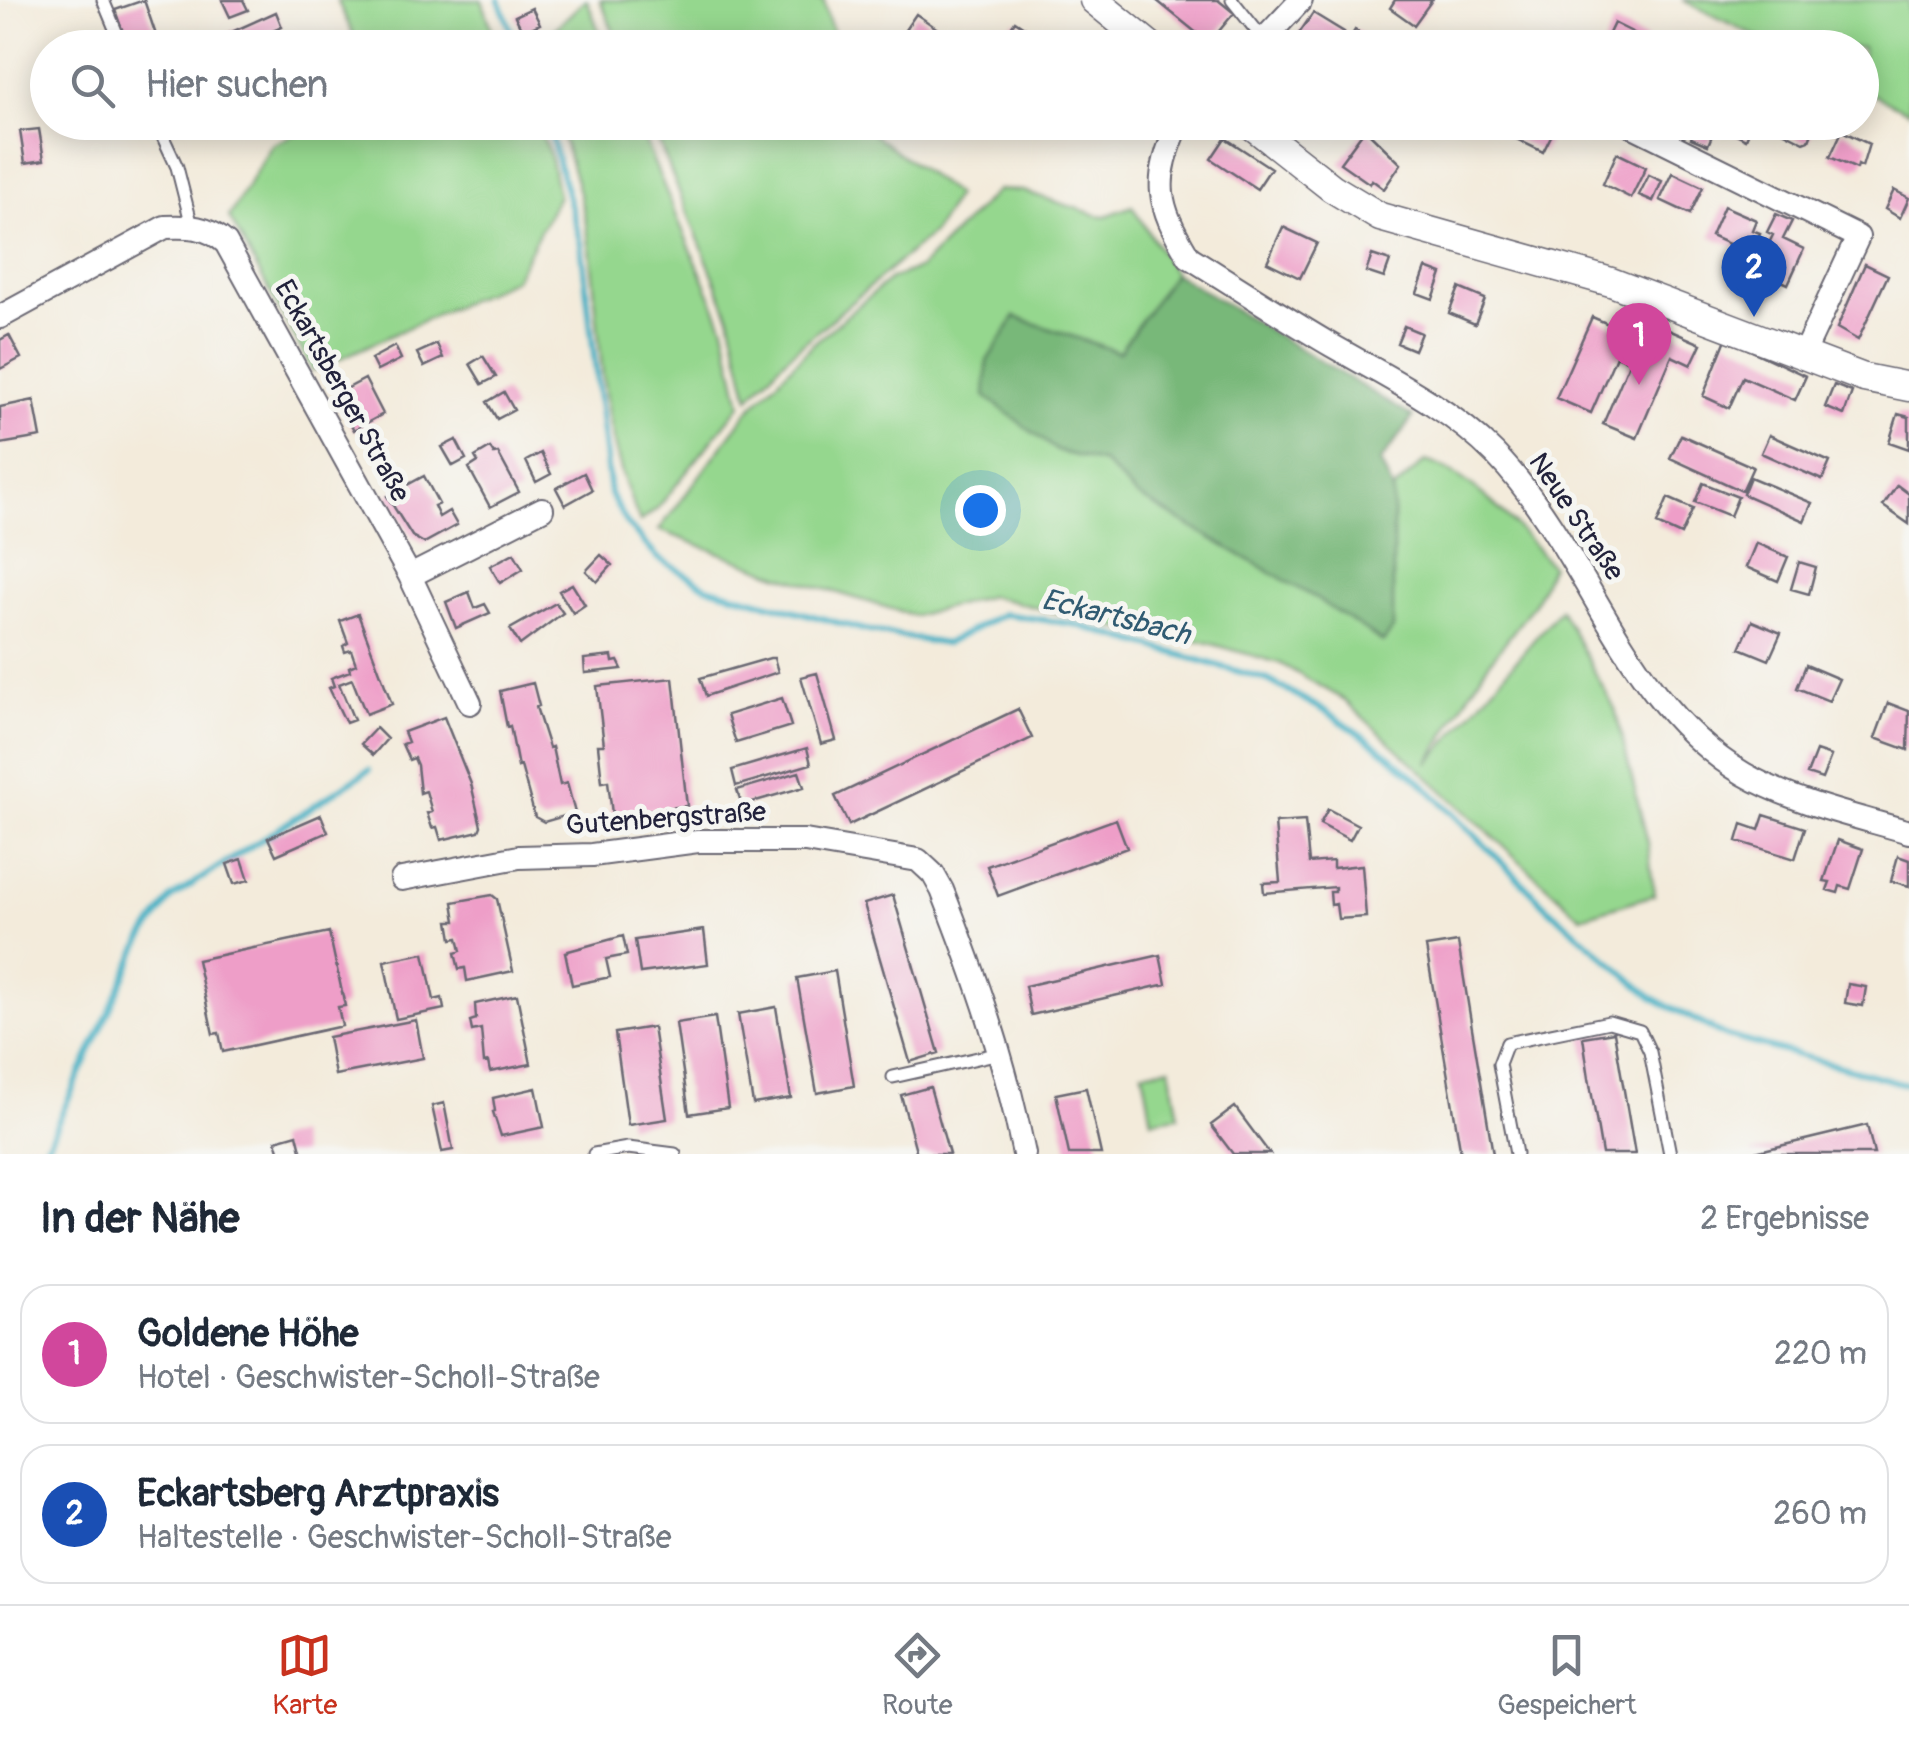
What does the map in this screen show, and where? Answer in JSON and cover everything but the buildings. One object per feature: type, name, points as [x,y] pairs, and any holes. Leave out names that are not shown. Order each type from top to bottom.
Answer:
[{"type":"street","points":[[1094,0],[1132,30]]},
{"type":"street","points":[[1273,30],[1301,0]]},
{"type":"street","name":"Neue Straße","points":[[1171,140],[1160,186],[1166,220],[1189,257],[1448,414],[1494,452],[1535,500],[1650,689],[1679,724],[1706,749],[1746,776],[1790,795],[1909,832]]},
{"type":"street","points":[[1271,140],[1332,188],[1380,217],[1611,282],[1864,378],[1909,388]]},
{"type":"street","points":[[1661,140],[1858,237],[1803,355]]},
{"type":"street","points":[[0,317],[165,227],[192,226]]},
{"type":"street","name":"Eckartsberger Straße","points":[[192,226],[213,231],[226,242],[410,576],[470,703]]},
{"type":"street","points":[[410,576],[542,509]]},
{"type":"street","name":"Gutenbergstraße","points":[[402,879],[518,857],[592,854],[698,841],[806,841],[918,860],[942,890],[983,993],[1024,1154]]},
{"type":"lane","points":[[102,0],[114,30]]},
{"type":"lane","points":[[1232,0],[1251,30]]},
{"type":"lane","points":[[164,140],[177,167],[192,226]]},
{"type":"lane","points":[[1516,1154],[1499,1064],[1508,1043],[1608,1022],[1640,1032],[1650,1052],[1670,1154]]},
{"type":"lane","points":[[894,1077],[1000,1054]]},
{"type":"lane","points":[[594,1154],[628,1148],[675,1154]]},
{"type":"green space","points":[[337,0],[482,0],[492,30],[351,30]]},
{"type":"green space","points":[[585,0],[598,30],[554,30]]},
{"type":"green space","points":[[600,0],[824,0],[832,30],[613,30]]},
{"type":"green space","points":[[1682,0],[1909,0],[1909,112],[1879,97],[1879,30],[1743,30]]},
{"type":"green space","points":[[282,140],[544,140],[558,196],[515,279],[313,371],[229,217],[272,145]]},
{"type":"green space","points":[[563,140],[644,140],[724,327],[741,404],[657,509],[640,522],[609,421],[588,234]]},
{"type":"green space","points":[[658,140],[881,140],[956,195],[934,232],[786,358],[749,398],[730,317]]},
{"type":"green space","points":[[997,190],[1023,191],[1097,215],[1106,216],[1132,206],[1174,273],[1119,352],[1015,317],[1057,451],[1104,463],[1136,495],[1312,596],[1383,642],[1393,628],[1393,490],[1425,461],[1442,467],[1477,490],[1526,537],[1551,566],[1534,604],[1483,671],[1428,764],[1560,609],[1615,709],[1648,843],[1654,895],[1581,917],[1343,699],[1279,663],[1205,642],[1118,628],[990,596],[915,616],[778,575],[659,530],[749,410],[815,342],[890,279],[920,268]]},
{"type":"green space","points":[[1174,273],[1413,417],[1380,462],[1393,490],[1393,629],[1383,642],[1312,596],[1136,495],[1104,463],[1057,451],[985,396],[987,361],[1015,317],[1119,352]]},
{"type":"green space","points":[[1170,1067],[1179,1116],[1152,1120],[1143,1072]]},
{"type":"waterway","name":"Eckartsbach","points":[[499,0],[511,30]]},
{"type":"waterway","name":"Eckartsbach","points":[[552,140],[581,244],[610,494],[627,524],[658,558],[707,587],[865,630],[945,644],[1003,614],[1073,624],[1268,680],[1327,712],[1420,781],[1550,910],[1653,998],[1726,1036],[1909,1085]]},
{"type":"waterway","points":[[43,1154],[142,940],[171,898],[369,770]]},
{"type":"place","name":"Eckartsberg Arztpraxis","points":[[1754,317]]},
{"type":"place","name":"Goldene Höhe","points":[[1639,385]]}]
